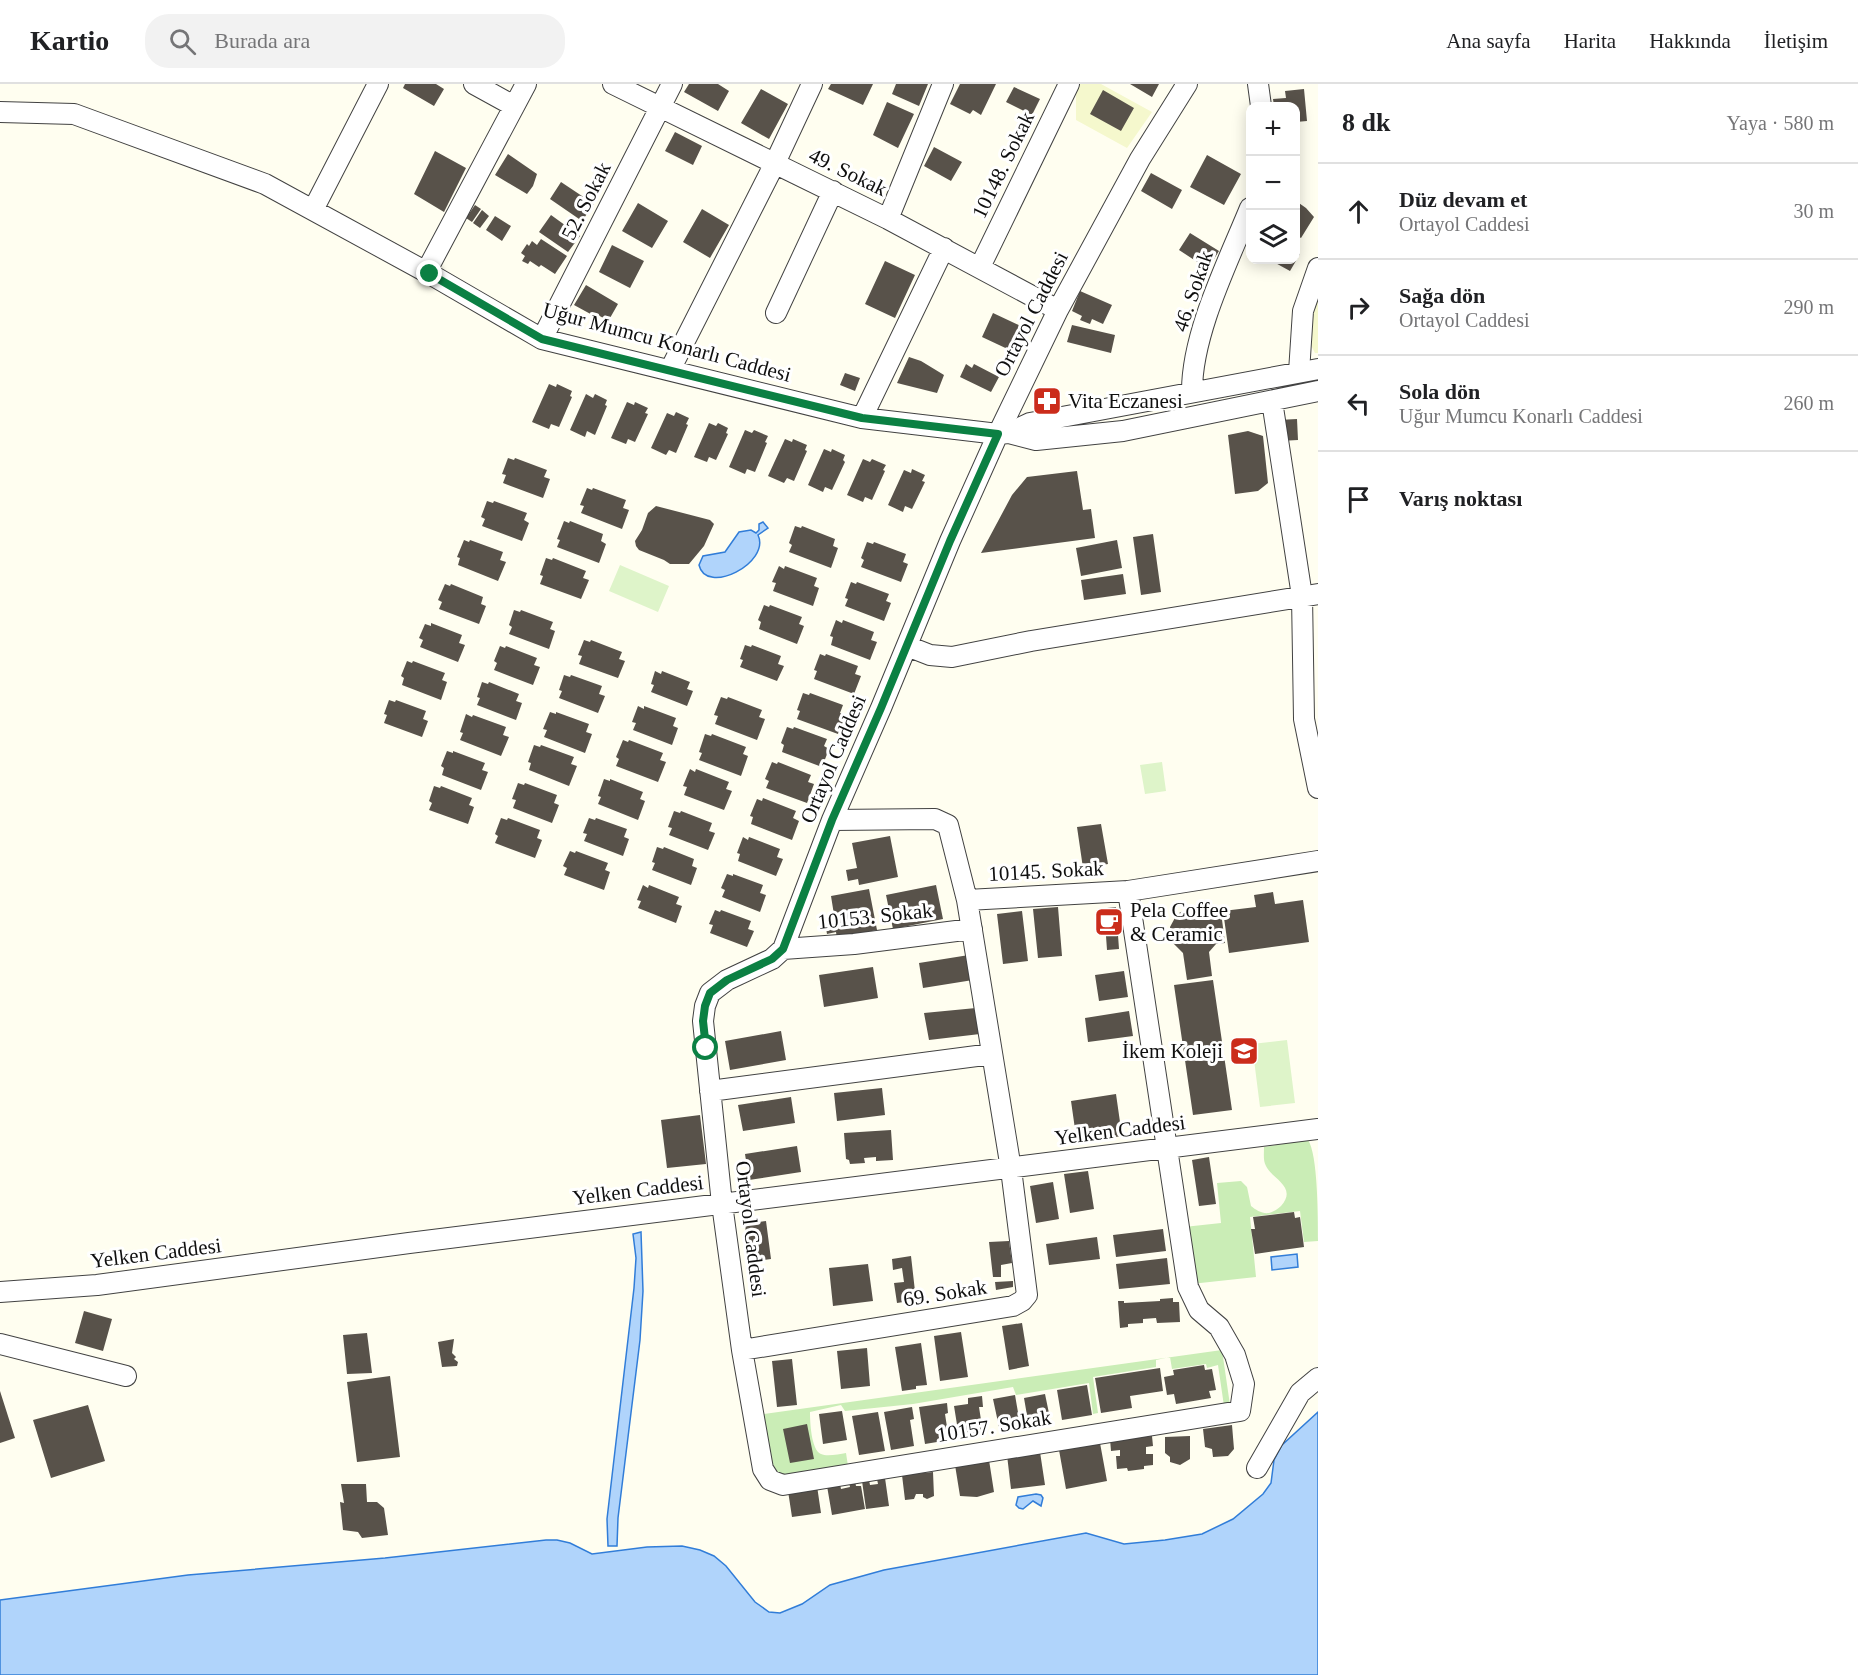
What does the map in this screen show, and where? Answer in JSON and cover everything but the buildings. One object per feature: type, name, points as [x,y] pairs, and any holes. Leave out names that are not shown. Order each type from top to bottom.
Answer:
[{"type":"street","points":[[313,210],[378,84]]},
{"type":"street","points":[[474,84],[514,106]]},
{"type":"street","points":[[426,272],[526,84]]},
{"type":"street","name":"49. Sokak","points":[[613,84],[833,191],[1058,310]]},
{"type":"street","name":"52. Sokak","points":[[542,339],[672,84]]},
{"type":"street","points":[[670,370],[775,163],[812,84]]},
{"type":"street","points":[[888,219],[943,84]]},
{"type":"street","name":"10148. Sokak","points":[[980,267],[1069,84]]},
{"type":"street","name":"Ortayol Caddesi","points":[[763,1469],[742,1350],[722,1204],[703,1021],[705,1006],[710,993],[727,980],[772,959],[783,949],[832,820],[950,541],[1004,434],[1058,310],[1140,159],[1187,84]]},
{"type":"street","points":[[1258,84],[1260,102]]},
{"type":"street","name":"Uğur Mumcu Konarlı Caddesi","points":[[0,112],[74,114],[265,184],[426,272],[542,339],[862,418],[1004,434],[1036,440],[1123,431],[1318,391]]},
{"type":"street","points":[[776,313],[833,191]]},
{"type":"street","name":"46. Sokak","points":[[1192,391],[1192,374],[1210,306],[1250,210]]},
{"type":"street","points":[[862,418],[944,248]]},
{"type":"street","points":[[1308,370],[1303,311],[1318,268]]},
{"type":"street","name":"Uğur Mumcu Konarlı Caddesi","points":[[1004,434],[1030,423],[1308,370]]},
{"type":"street","points":[[1272,401],[1310,595],[1304,719],[1318,788]]},
{"type":"street","points":[[907,646],[930,655],[952,657],[1031,641],[1310,595]]},
{"type":"street","name":"69. Sokak","points":[[742,1350],[1013,1306],[1027,1295],[1011,1169],[972,929],[948,825],[935,819],[832,820]]},
{"type":"street","name":"10145. Sokak","points":[[967,900],[1128,891],[1318,861]]},
{"type":"street","points":[[1128,891],[1168,1148]]},
{"type":"street","name":"10153. Sokak","points":[[783,949],[854,944],[972,929]]},
{"type":"street","points":[[710,1091],[992,1054]]},
{"type":"street","name":"Yelken Caddesi","points":[[0,1292],[97,1285],[409,1243],[1318,1129]]},
{"type":"street","name":"10157. Sokak","points":[[763,1469],[770,1480],[783,1485],[1240,1411],[1244,1384],[1235,1355],[1219,1327],[1199,1310],[1188,1287],[1168,1148]]},
{"type":"street","points":[[0,1344],[126,1376]]},
{"type":"street","points":[[1257,1468],[1300,1393],[1318,1378]]},
{"type":"green space","points":[[1076,84],[1101,84],[1152,112],[1127,148],[1076,120]]},
{"type":"green space","points":[[1318,290],[1318,353],[1315,353],[1304,332]]},
{"type":"green space","points":[[620,565],[669,586],[658,612],[609,591]]},
{"type":"green space","points":[[1162,762],[1166,791],[1145,794],[1140,765]]},
{"type":"green space","points":[[1287,1040],[1295,1103],[1260,1107],[1252,1044]]},
{"type":"green space","points":[[1308,1140],[1316,1172],[1318,1241],[1304,1242],[1300,1211],[1250,1217],[1256,1277],[1191,1284],[1184,1227],[1221,1223],[1217,1183],[1241,1181],[1247,1187],[1251,1206],[1262,1212],[1272,1212],[1281,1206],[1287,1194],[1282,1184],[1266,1166],[1264,1147]]},
{"type":"green space","points":[[1222,1350],[1230,1405],[1224,1406],[1218,1365],[1207,1368],[1206,1364],[1172,1369],[1170,1357]]},
{"type":"green space","points":[[1166,1358],[1156,1360],[1156,1367],[1093,1377],[1098,1413],[1093,1414],[1089,1383],[1016,1395],[1013,1387],[913,1404],[845,1411],[841,1405],[810,1412],[811,1428],[813,1441],[818,1451],[826,1455],[846,1453],[848,1466],[782,1475],[777,1471],[771,1457],[764,1414]]},
{"type":"water","points":[[763,522],[768,528],[758,535],[759,546],[755,556],[747,565],[724,577],[704,574],[699,565],[703,556],[725,552],[739,532],[751,530],[756,533],[759,530],[759,524]]},
{"type":"water","points":[[641,1232],[643,1291],[640,1340],[618,1518],[617,1546],[608,1546],[607,1519],[634,1288],[636,1258],[633,1234]]},
{"type":"water","points":[[1297,1254],[1298,1267],[1272,1270],[1271,1257]]},
{"type":"water","points":[[1318,1412],[1318,1675],[0,1675],[0,1600],[188,1575],[385,1558],[546,1540],[570,1543],[592,1554],[647,1547],[682,1546],[714,1556],[726,1566],[755,1602],[769,1612],[780,1613],[802,1604],[830,1585],[884,1570],[1086,1533],[1124,1544],[1202,1534],[1233,1519],[1263,1494],[1271,1483],[1274,1460],[1282,1445]]},
{"type":"water","points":[[1036,1494],[1043,1498],[1041,1506],[1033,1501],[1023,1509],[1016,1505],[1018,1497]]},
{"type":"place","name":"Vita Eczanesi","points":[[1047,401]]},
{"type":"place","name":"Pela Coffee & Ceramic","points":[[1109,922]]},
{"type":"place","name":"İkem Koleji","points":[[1244,1051]]},
{"type":"route","points":[[430,274],[542,339],[862,418],[998,434],[950,541],[832,820],[783,949],[772,959],[727,980],[710,993],[703,1021],[706,1048]]}]
